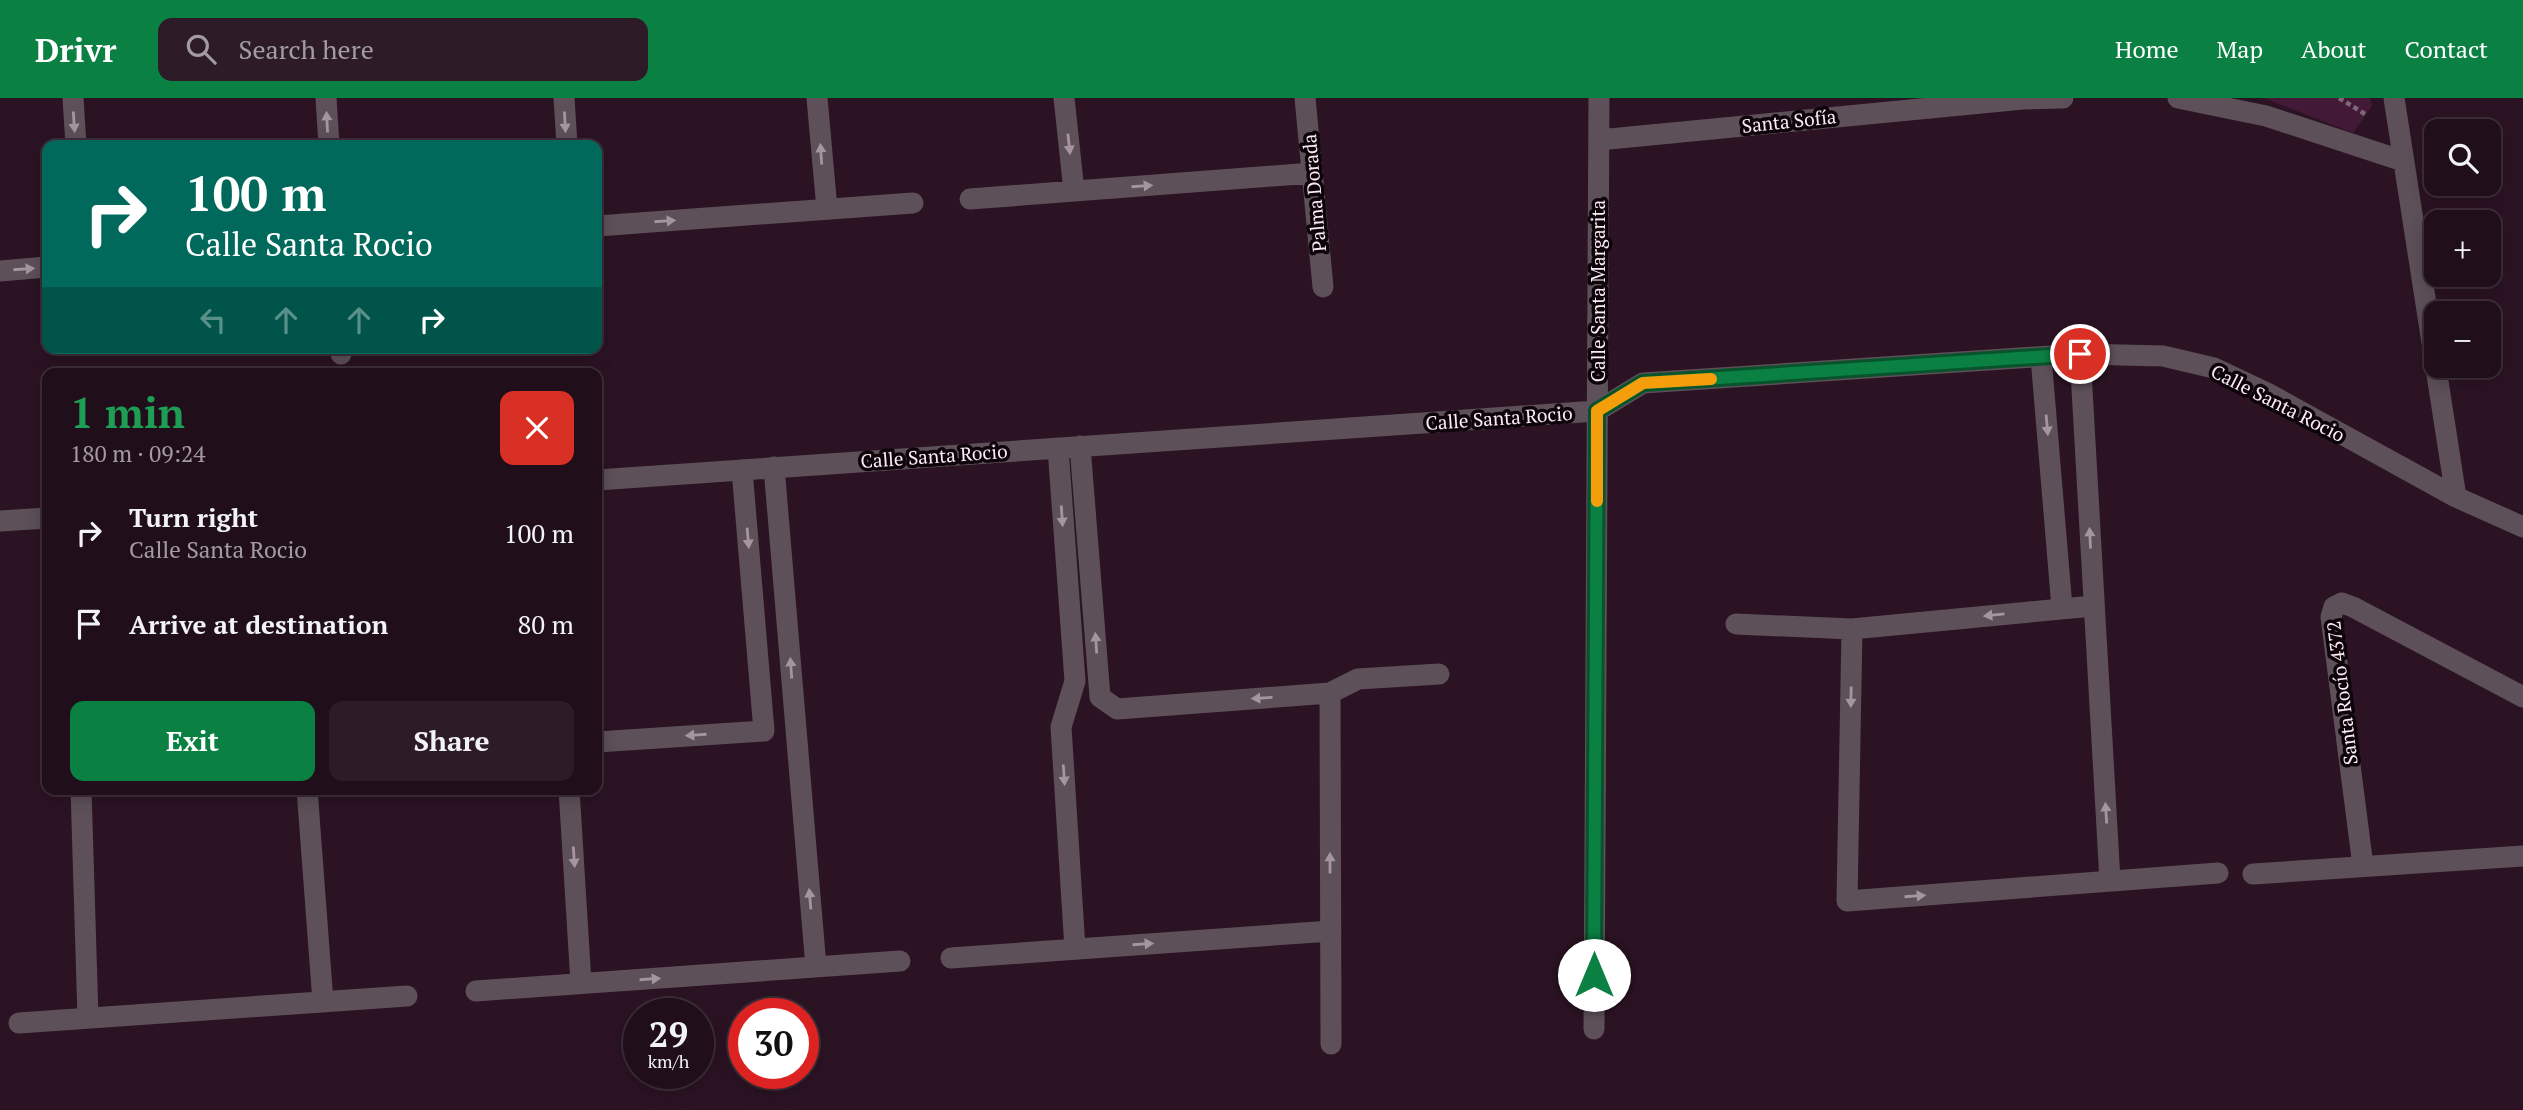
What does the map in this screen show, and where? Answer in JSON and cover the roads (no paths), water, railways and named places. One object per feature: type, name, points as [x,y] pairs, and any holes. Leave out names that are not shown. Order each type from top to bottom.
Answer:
[{"type":"street","points":[[73,98],[76,140]]},
{"type":"street","points":[[326,98],[329,140]]},
{"type":"street","points":[[564,98],[567,140]]},
{"type":"street","points":[[817,98],[827,209]]},
{"type":"street","points":[[1064,98],[1074,191]]},
{"type":"street","name":"Palma Dorada","points":[[1305,98],[1323,288]]},
{"type":"street","name":"Calle Santa Margarita","points":[[1594,1029],[1599,98]]},
{"type":"street","name":"Santa Sofía","points":[[1599,140],[2023,99],[2063,98]]},
{"type":"street","points":[[2178,98],[2266,116],[2403,161]]},
{"type":"street","points":[[2394,98],[2456,497]]},
{"type":"street","points":[[970,199],[1312,173]]},
{"type":"street","points":[[602,226],[913,203]]},
{"type":"street","points":[[0,271],[42,267]]},
{"type":"street","points":[[2080,354],[2110,881]]},
{"type":"street","name":"Calle Santa Rocio","points":[[602,480],[1597,411],[1643,383],[2080,354],[2163,356],[2214,368],[2269,394],[2456,497],[2523,527]]},
{"type":"street","points":[[2041,357],[2062,608]]},
{"type":"street","points":[[1080,446],[1100,697],[1104,702],[1118,709],[1330,693],[1357,679],[1439,674]]},
{"type":"street","points":[[1058,448],[1075,681],[1060,727],[1075,949]]},
{"type":"street","points":[[774,467],[816,967]]},
{"type":"street","points":[[602,742],[764,731],[742,470]]},
{"type":"street","points":[[0,522],[42,518]]},
{"type":"street","name":"Santa Rocío 4372","points":[[2363,866],[2331,617],[2334,607],[2342,603],[2353,607],[2523,696]]},
{"type":"street","points":[[1736,624],[1852,629],[2093,606]]},
{"type":"street","points":[[1852,629],[1847,901],[2218,873]]},
{"type":"street","points":[[1330,693],[1331,1044]]},
{"type":"street","points":[[81,795],[88,1018]]},
{"type":"street","points":[[307,795],[323,1002]]},
{"type":"street","points":[[569,795],[582,983]]},
{"type":"street","points":[[2253,874],[2523,856]]},
{"type":"street","points":[[951,958],[1331,931]]},
{"type":"street","points":[[476,991],[900,961]]},
{"type":"street","points":[[19,1023],[407,996]]}]
